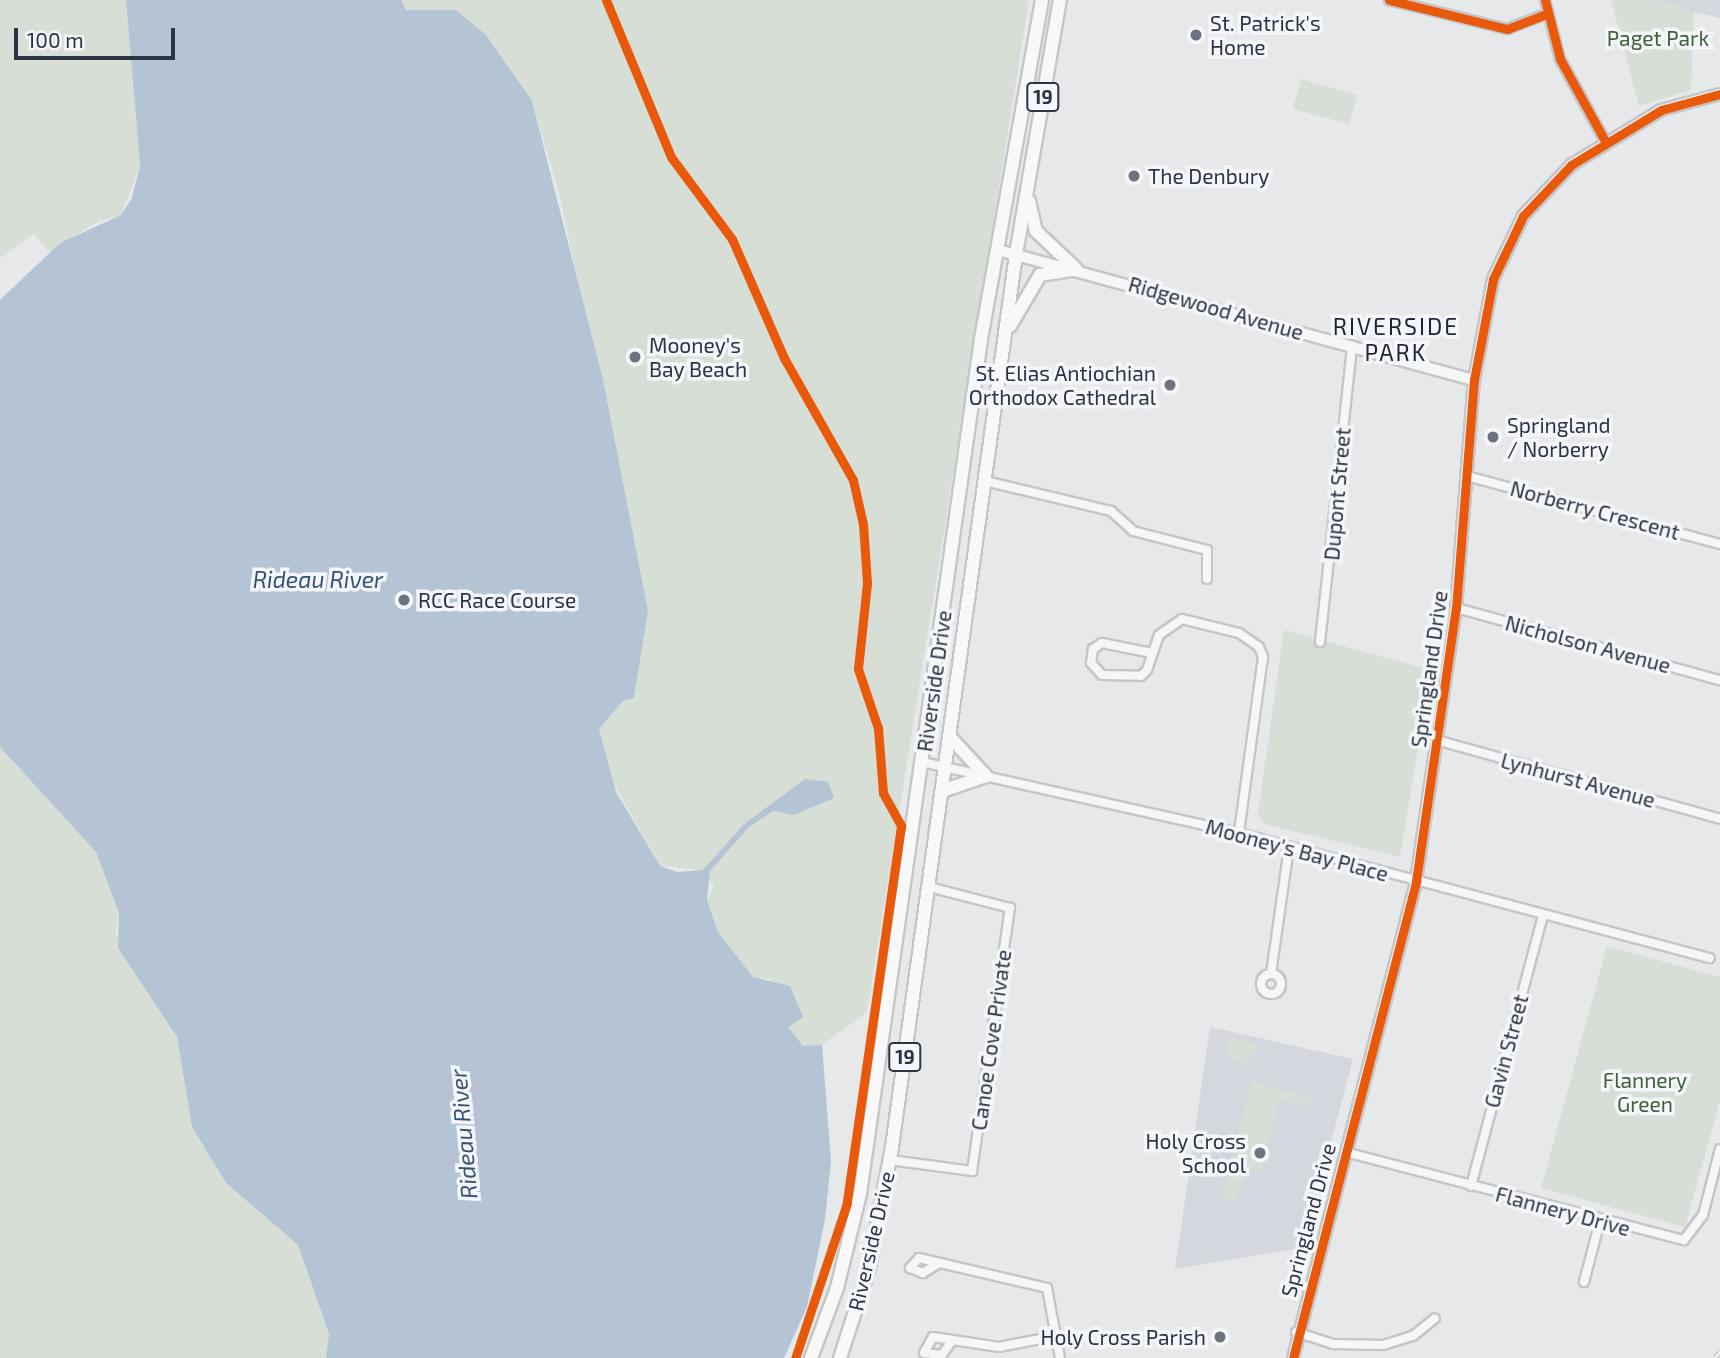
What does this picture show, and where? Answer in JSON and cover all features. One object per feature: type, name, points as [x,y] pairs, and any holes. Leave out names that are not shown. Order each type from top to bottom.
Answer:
[{"type":"main road","name":"Riverside Drive","points":[[811,1358],[837,1288],[860,1194],[998,250],[1042,0]]},
{"type":"main road","name":"Riverside Drive","points":[[840,1358],[869,1268],[890,1160],[951,738],[1016,254],[1060,0]]},
{"type":"main road","points":[[1027,195],[1036,231],[1076,269]]},
{"type":"main road","points":[[1005,336],[1040,275],[1076,269]]},
{"type":"main road","points":[[943,791],[986,776],[951,738]]},
{"type":"street","points":[[1389,0],[1507,29],[1546,14]]},
{"type":"street","points":[[1545,0],[1546,14],[1559,59],[1605,141]]},
{"type":"street","name":"Springland Drive","points":[[1293,1358],[1296,1332],[1416,881],[1456,608],[1470,477],[1474,380],[1493,279],[1517,227],[1540,193],[1605,141],[1661,110],[1720,94]]},
{"type":"street","name":"Ridgewood Avenue","points":[[998,250],[1076,269],[1474,380]]},
{"type":"street","name":"Dupont Street","points":[[1320,642],[1352,346]]},
{"type":"street","name":"Norberry Crescent","points":[[1470,477],[1720,544]]},
{"type":"street","points":[[985,481],[1111,511],[1133,531],[1207,550],[1207,579]]},
{"type":"street","name":"Nicholson Avenue","points":[[1456,608],[1720,680]]},
{"type":"street","points":[[1152,653],[1102,643],[1093,649],[1091,663],[1102,675],[1130,680],[1144,674],[1164,629],[1182,619],[1239,633],[1259,647],[1263,657],[1239,833]]},
{"type":"street","name":"Lynhurst Avenue","points":[[1436,740],[1720,819]]},
{"type":"street","name":"Mooney's Bay Place","points":[[922,762],[1239,833],[1543,916],[1710,958]]},
{"type":"street","points":[[1271,974],[1289,847]]},
{"type":"street","name":"Canoe Cove Private","points":[[890,1160],[972,1171],[1010,908],[929,887]]},
{"type":"street","name":"Gavin Street","points":[[1471,1186],[1543,916]]},
{"type":"street","name":"Flannery Drive","points":[[1345,1152],[1600,1221],[1684,1240],[1703,1215],[1720,1149]]},
{"type":"street","points":[[1584,1282],[1600,1221]]},
{"type":"street","points":[[939,1263],[1047,1288],[1060,1358]]},
{"type":"street","points":[[1296,1332],[1333,1344],[1383,1345],[1413,1336],[1435,1318]]},
{"type":"street","points":[[952,1340],[999,1347],[1056,1336]]},
{"type":"shaded area","points":[[1653,0],[1720,0],[1720,18],[1694,12]]},
{"type":"shaded area","name":"Holy Cross School","points":[[1210,1027],[1353,1059],[1303,1248],[1175,1269]]},
{"type":"green space","points":[[0,0],[126,0],[140,165],[121,215],[95,223],[50,252],[34,234],[0,258]]},
{"type":"green space","points":[[401,0],[1029,0],[867,1012],[822,1045],[803,1047],[788,1027],[792,999],[769,979],[753,977],[718,932],[707,900],[714,885],[702,870],[660,866],[607,772],[599,729],[623,701],[634,698],[648,611],[560,197],[532,101],[456,10],[405,10]]},
{"type":"green space","name":"Paget Park","points":[[1611,0],[1653,0],[1694,12],[1691,90],[1639,106]]},
{"type":"green space","points":[[1301,79],[1357,95],[1349,124],[1293,109]]},
{"type":"green space","points":[[1284,630],[1431,670],[1400,857],[1264,824],[1258,814]]},
{"type":"green space","points":[[0,747],[96,852],[119,913],[115,934],[177,1037],[192,1127],[226,1183],[298,1245],[329,1334],[326,1358],[0,1358]]},
{"type":"green space","name":"Flannery Green","points":[[1607,946],[1720,977],[1720,1100],[1685,1227],[1541,1188]]},
{"type":"green space","points":[[1230,1037],[1257,1044],[1253,1058],[1244,1059],[1248,1069],[1225,1053]]},
{"type":"green space","points":[[1252,1082],[1312,1098],[1309,1107],[1280,1100],[1263,1165],[1256,1172],[1245,1169],[1237,1201],[1222,1197]]},
{"type":"water","name":"Rideau River","points":[[126,0],[401,0],[406,10],[456,10],[486,35],[532,101],[603,380],[648,611],[634,698],[623,701],[599,729],[616,792],[660,866],[677,872],[703,870],[744,824],[805,779],[828,782],[834,798],[794,815],[773,811],[748,828],[710,871],[707,900],[718,932],[753,977],[790,986],[803,1017],[788,1027],[803,1046],[822,1045],[831,1161],[825,1219],[807,1307],[784,1358],[326,1358],[329,1334],[298,1245],[226,1183],[192,1127],[177,1037],[118,948],[119,913],[96,852],[0,747],[0,300],[60,243],[121,215],[132,198],[140,165]]},
{"type":"railway","points":[[1715,1358],[1720,1352]]},
{"type":"cycle path","points":[[606,0],[671,157],[732,239],[784,358],[853,480],[863,524],[867,583],[858,669],[878,728],[883,793],[901,826],[847,1203],[795,1358]]},
{"type":"cycle path","points":[[1389,0],[1507,29],[1546,14]]},
{"type":"cycle path","points":[[1545,0],[1560,59],[1605,141]]},
{"type":"cycle path","points":[[1293,1358],[1416,881],[1456,608],[1474,380],[1493,279],[1523,216],[1571,165],[1661,110],[1720,94]]},
{"type":"place","name":"St. Patrick's Home","points":[[1196,35]]},
{"type":"place","name":"The Denbury","points":[[1134,176]]},
{"type":"place","name":"Mooney's Bay Beach","points":[[635,357]]},
{"type":"place","name":"St. Elias Antiochian Orthodox Cathedral","points":[[1170,385]]},
{"type":"place","name":"Springland / Norberry","points":[[1493,437]]},
{"type":"place","name":"RCC Race Course","points":[[404,600]]},
{"type":"place","name":"Holy Cross School","points":[[1260,1153]]},
{"type":"place","name":"Holy Cross Parish","points":[[1220,1337]]},
{"type":"district","name":"RIVERSIDE PARK","points":[[1396,339]]}]
